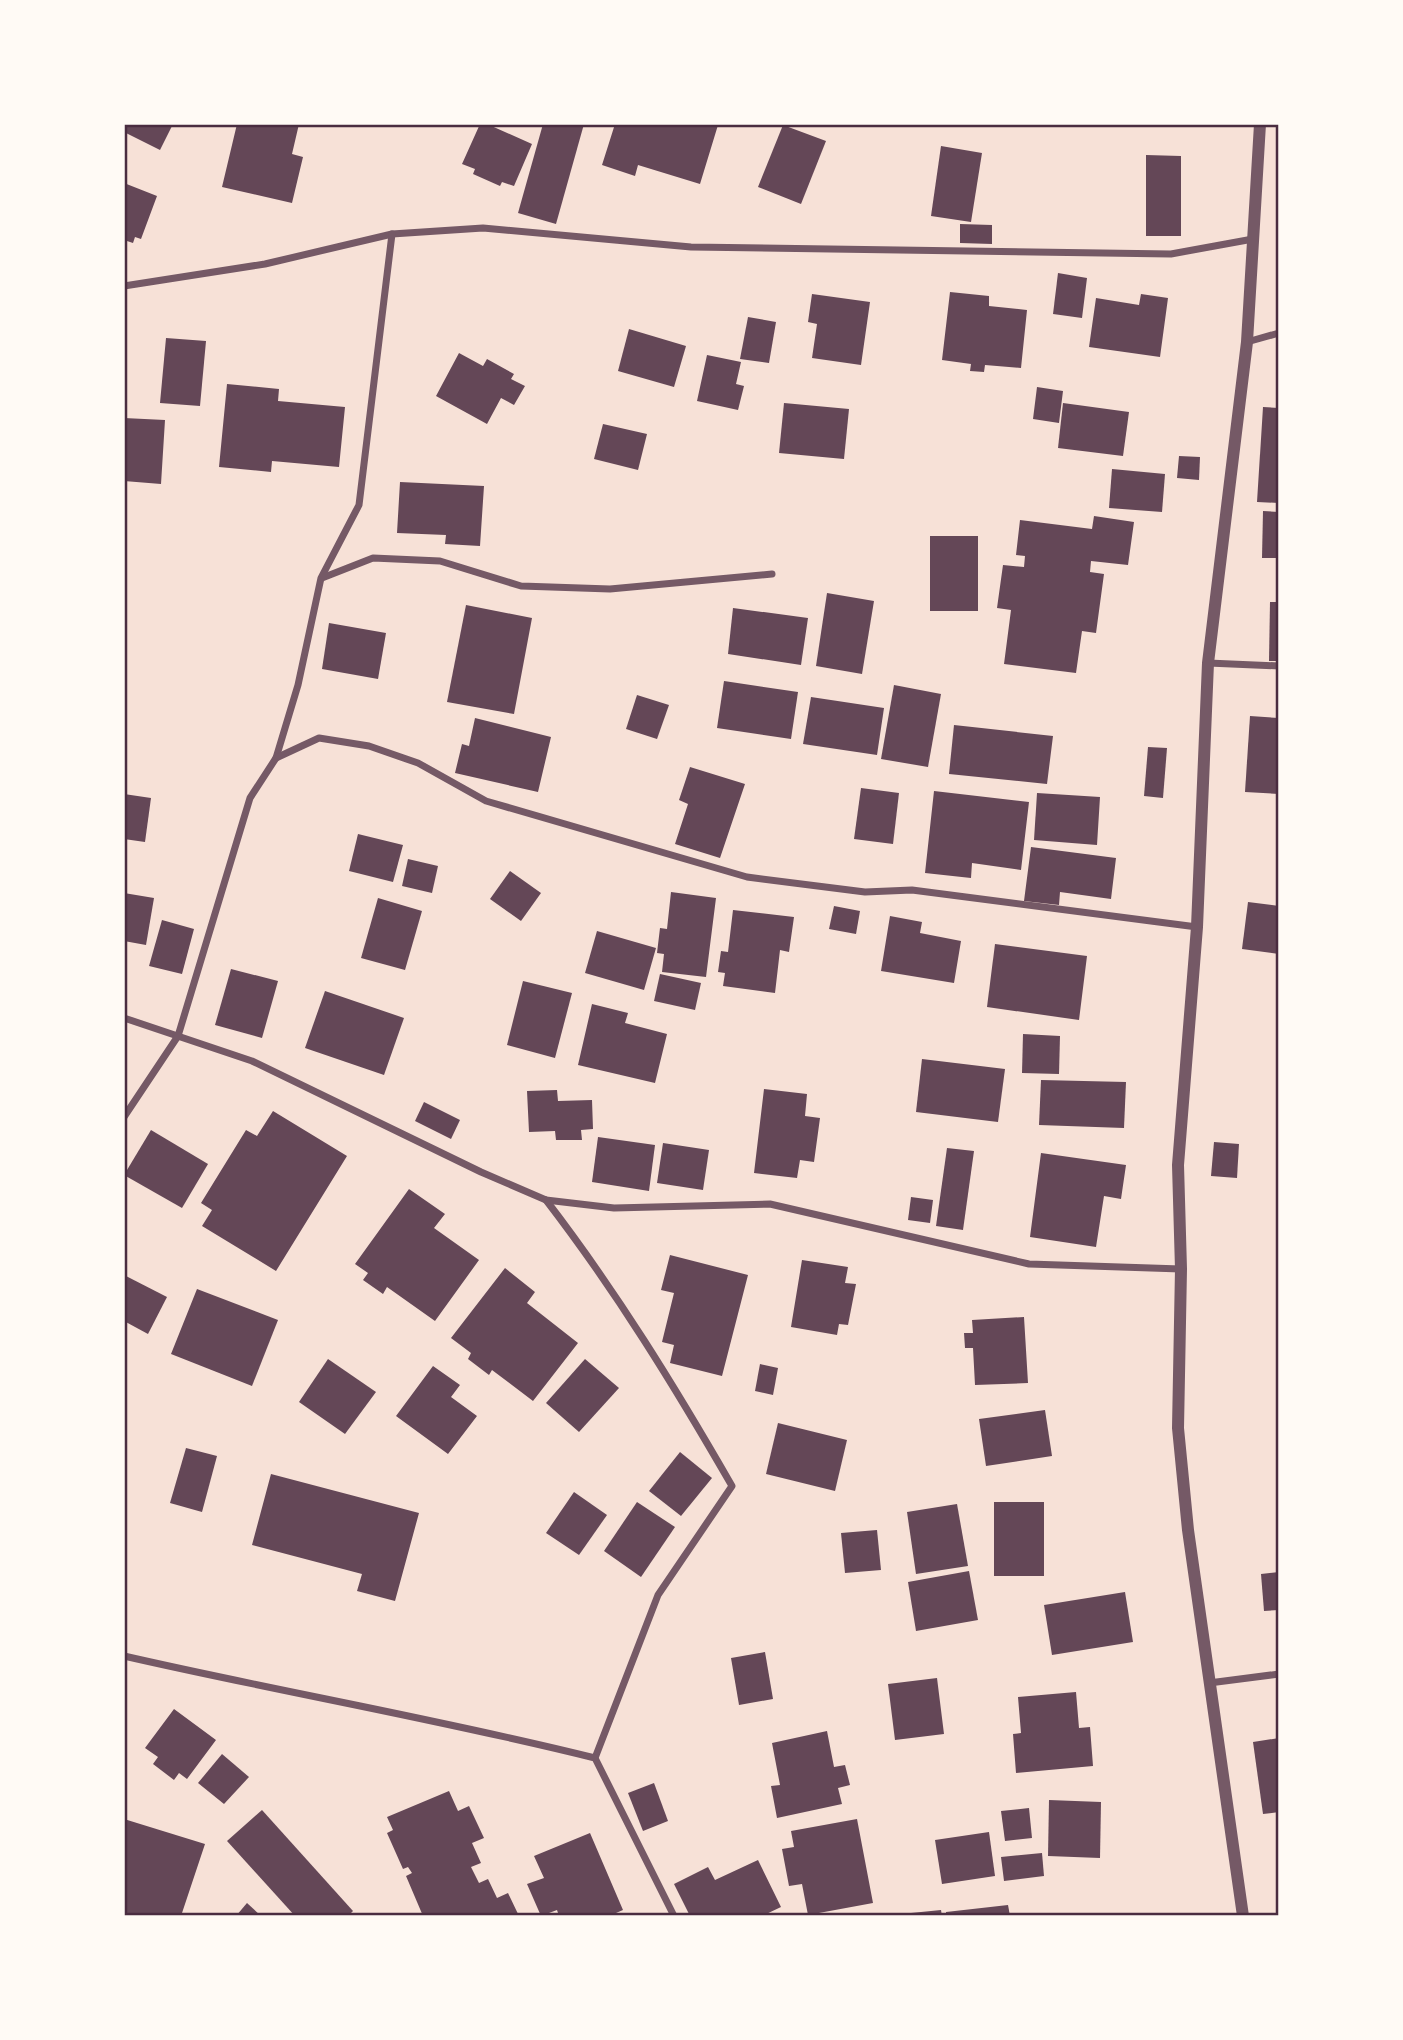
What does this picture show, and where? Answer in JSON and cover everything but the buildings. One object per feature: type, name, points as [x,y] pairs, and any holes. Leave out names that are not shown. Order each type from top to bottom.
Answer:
[{"type":"street","points":[[1243,1916],[1188,1530],[1178,1427],[1181,1269],[1178,1165],[1197,927],[1208,663],[1247,342],[1260,124]]},
{"type":"street","points":[[124,286],[265,264],[392,234],[483,228],[691,247],[1171,254],[1254,239]]},
{"type":"street","points":[[124,1117],[178,1036],[250,798],[276,758],[298,685],[321,578],[359,505],[392,234]]},
{"type":"street","points":[[1247,342],[1279,333]]},
{"type":"street","points":[[321,578],[373,558],[440,561],[521,586],[610,589],[772,574]]},
{"type":"street","points":[[1208,663],[1279,666]]},
{"type":"street","points":[[276,758],[319,738],[369,746],[418,763],[486,801],[747,877],[865,892],[912,890],[1197,927]]},
{"type":"street","points":[[124,1018],[252,1061],[481,1172],[546,1200],[614,1208],[771,1204],[1029,1264],[1181,1269]]},
{"type":"street","points":[[546,1200],[584,1249],[663,1366],[732,1486],[658,1595],[595,1758],[674,1916]]},
{"type":"street","points":[[124,1656],[264,1688],[505,1735],[595,1758]]},
{"type":"street","points":[[1209,1683],[1279,1674]]}]
